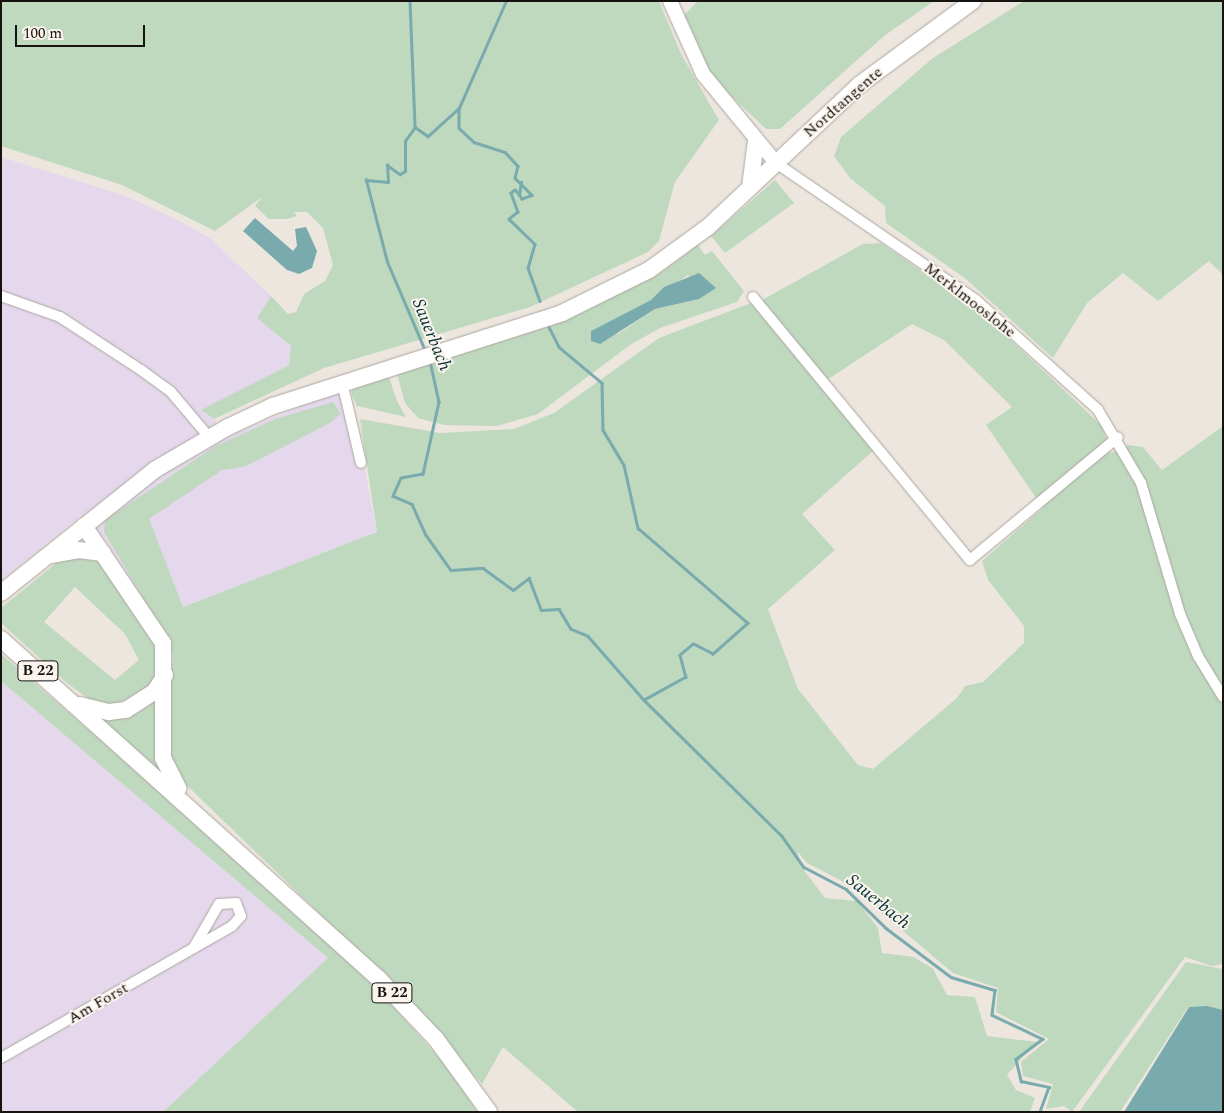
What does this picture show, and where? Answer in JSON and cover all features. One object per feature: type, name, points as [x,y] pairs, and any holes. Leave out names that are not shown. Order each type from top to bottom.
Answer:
[{"type":"main road","name":"Nordtangente","points":[[342,382],[441,353],[610,292],[649,270],[723,214],[859,85],[973,1]]},
{"type":"main road","points":[[750,187],[756,142]]},
{"type":"main road","points":[[2,592],[156,469],[209,437],[273,406],[342,382]]},
{"type":"main road","points":[[84,526],[158,631],[164,675],[163,758],[185,800]]},
{"type":"main road","points":[[46,556],[78,550],[103,553]]},
{"type":"main road","name":"B 22","points":[[1,639],[185,800],[378,979],[436,1039],[489,1112]]},
{"type":"main road","points":[[75,704],[109,712],[126,710],[148,697],[164,675]]},
{"type":"street","points":[[670,1],[703,74],[756,142],[776,163]]},
{"type":"street","name":"Merklmooslohe","points":[[776,163],[976,300],[1073,385],[1118,437],[1134,468],[1149,504],[1180,614],[1223,698]]},
{"type":"street","points":[[1,296],[75,325],[172,392],[209,437]]},
{"type":"street","points":[[753,297],[970,560],[1118,437]]},
{"type":"street","points":[[342,382],[361,463]]},
{"type":"street","name":"Am Forst","points":[[1,1058],[194,948],[238,922],[240,908],[236,903],[219,904],[194,948]]},
{"type":"shaded area","points":[[1,157],[123,195],[176,219],[210,238],[271,296],[257,318],[291,346],[289,365],[201,411],[214,419],[225,438],[349,386],[377,532],[154,618],[105,539],[82,515],[1,581]]},
{"type":"shaded area","points":[[1,681],[328,958],[163,1112],[1,1112]]},
{"type":"green space","points":[[1,1],[659,1],[681,54],[719,120],[675,182],[659,241],[648,252],[530,307],[324,368],[214,419],[201,410],[289,365],[291,346],[257,318],[271,296],[288,314],[296,312],[304,294],[325,281],[333,265],[323,228],[307,212],[294,212],[297,216],[287,219],[269,219],[255,206],[262,197],[215,231],[122,185],[1,146]]},
{"type":"green space","points":[[698,1],[934,1],[884,36],[780,129],[766,129],[714,80],[682,17]]},
{"type":"green space","points":[[1024,1],[1223,1],[1223,275],[1209,261],[1158,301],[1123,273],[1087,303],[1053,358],[966,279],[886,223],[885,206],[850,178],[834,156],[841,137],[933,58]]},
{"type":"green space","points":[[775,180],[794,203],[725,253],[711,236]]},
{"type":"green space","points":[[881,243],[983,314],[1102,426],[1111,453],[1128,445],[1143,447],[1162,470],[1223,426],[1223,964],[1212,966],[1185,957],[1072,1112],[1064,1106],[1046,1109],[1053,1084],[1023,1076],[1021,1062],[1049,1039],[996,1012],[998,988],[953,973],[846,883],[807,863],[798,852],[800,865],[825,898],[857,901],[878,928],[882,953],[914,957],[933,969],[947,995],[975,997],[987,1036],[1036,1042],[1007,1075],[1016,1090],[1035,1098],[1030,1112],[578,1112],[503,1047],[482,1084],[378,970],[173,772],[167,724],[173,657],[167,638],[104,532],[105,520],[214,447],[275,419],[333,402],[341,414],[330,423],[244,467],[222,470],[149,519],[183,607],[377,532],[360,419],[440,433],[514,429],[554,413],[659,338],[751,303],[874,450],[802,514],[835,550],[768,609],[798,689],[858,765],[873,769],[957,698],[965,686],[983,682],[1024,643],[1024,626],[988,580],[982,561],[1043,508],[986,425],[1012,407],[944,340],[912,324],[827,380],[760,301],[863,244]]},
{"type":"green space","points":[[698,245],[705,255],[712,251],[744,291],[737,302],[660,328],[630,345],[538,414],[497,426],[444,425],[418,418],[405,403],[397,374],[553,325],[656,276]],"holes":[[[688,275],[704,294],[699,299],[655,309],[618,334],[591,331],[651,300]]]},
{"type":"green space","points":[[389,377],[397,401],[406,417],[357,406],[352,395],[352,389]]},
{"type":"green space","points":[[85,558],[98,562],[153,637],[160,657],[157,676],[138,697],[109,705],[89,699],[67,683],[1,623],[1,608],[60,560]],"holes":[[[75,587],[125,634],[139,660],[115,680],[44,622]]]},
{"type":"green space","points":[[1,654],[339,947],[452,1072],[477,1112],[163,1112],[328,958],[1,681]]},
{"type":"green space","points":[[160,694],[162,773],[96,715],[125,717],[144,708]]},
{"type":"green space","points":[[1186,962],[1223,969],[1223,1010],[1188,1007],[1120,1112],[1079,1112]]},
{"type":"water","points":[[255,218],[293,251],[297,246],[295,229],[306,227],[317,251],[312,268],[299,274],[287,270],[243,231]]},
{"type":"water","points":[[699,273],[716,288],[699,299],[655,309],[600,344],[591,341],[591,331],[651,300],[664,287]]},
{"type":"water","points":[[1207,1006],[1223,1010],[1223,1112],[1124,1112],[1189,1007]]},
{"type":"waterway","points":[[410,1],[415,127]]},
{"type":"waterway","name":"Sauerbach","points":[[425,351],[387,262],[366,180],[388,182],[387,165],[400,174],[405,171],[405,141],[415,127],[428,136],[459,108],[506,1]]},
{"type":"waterway","name":"Sauerbach","points":[[459,108],[459,128],[474,142],[505,152],[518,166],[515,178],[532,195],[522,199],[515,190],[511,193],[518,212],[509,219],[535,244],[528,268],[540,301]]},
{"type":"waterway","name":"Sauerbach","points":[[519,195],[521,182]]},
{"type":"waterway","name":"Sauerbach","points":[[549,327],[559,347],[602,383],[603,430],[624,465],[638,528],[748,623],[713,654],[693,644],[680,655],[686,677],[644,700]]},
{"type":"waterway","name":"Sauerbach","points":[[430,361],[439,402],[423,474],[401,478],[393,496],[412,504],[426,535],[451,570],[483,568],[513,590],[529,578],[541,610],[559,609],[571,629],[588,636],[644,700],[782,836],[804,867],[846,889],[886,928],[951,977],[995,990],[992,1015],[1043,1039],[1016,1059],[1021,1081],[1049,1087],[1040,1112]]}]
